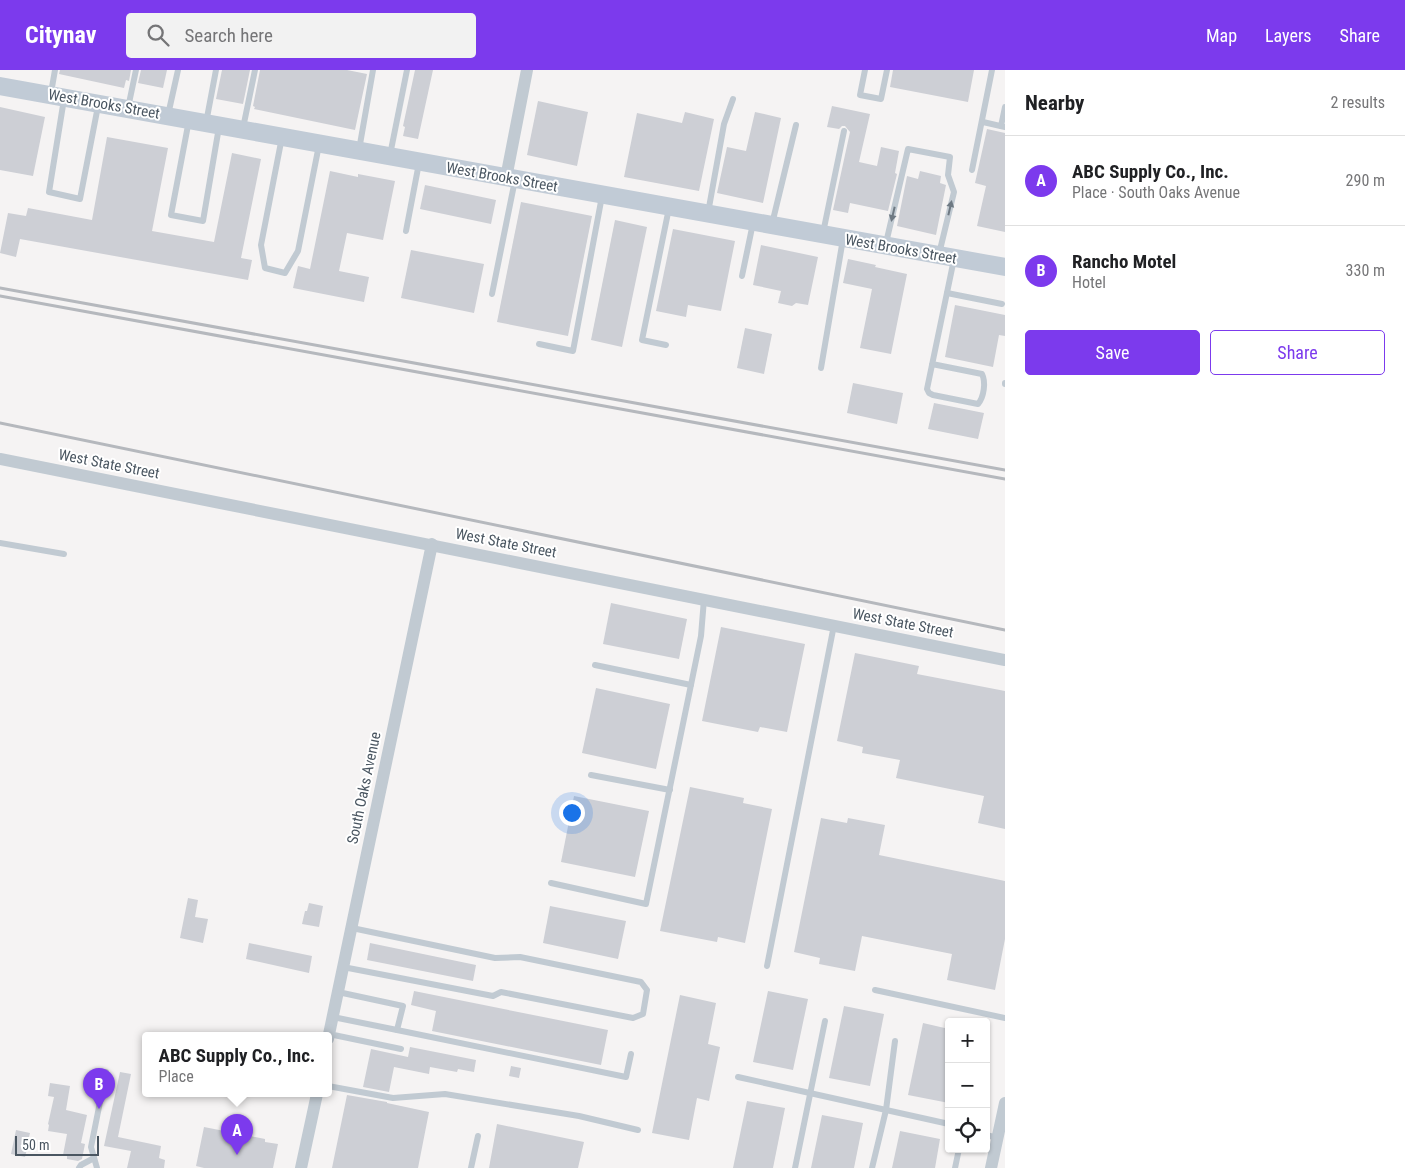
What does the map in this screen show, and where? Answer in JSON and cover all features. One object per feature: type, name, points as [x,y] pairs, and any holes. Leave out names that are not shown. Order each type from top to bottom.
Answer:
[{"type":"street","points":[[510,178],[527,70]]},
{"type":"street","name":"West Brooks Street","points":[[0,86],[1005,267]]},
{"type":"street","name":"West State Street","points":[[0,459],[1005,660]]},
{"type":"street","name":"South Oaks Avenue","points":[[330,1032],[432,544]]},
{"type":"street","points":[[301,1168],[316,1097]]},
{"type":"street","points":[[991,1168],[992,1136],[1005,1102]]},
{"type":"lane","points":[[56,70],[58,96],[49,192],[80,199],[98,104]]},
{"type":"lane","points":[[128,109],[136,70]]},
{"type":"lane","points":[[168,116],[178,70]]},
{"type":"lane","points":[[205,123],[203,221],[171,214],[205,123],[216,70]]},
{"type":"lane","points":[[242,130],[255,70]]},
{"type":"lane","points":[[358,151],[373,70]]},
{"type":"lane","points":[[390,157],[407,70]]},
{"type":"lane","points":[[865,70],[860,95],[881,99],[887,70]]},
{"type":"lane","points":[[972,170],[992,70]]},
{"type":"lane","points":[[707,214],[724,124],[733,99]]},
{"type":"lane","points":[[982,122],[1003,126],[1005,107]]},
{"type":"lane","points":[[772,226],[796,124]]},
{"type":"lane","points":[[823,235],[844,131]]},
{"type":"lane","points":[[282,137],[261,245],[265,268],[285,273],[298,251],[320,144]]},
{"type":"lane","points":[[886,246],[908,149],[950,157],[948,175],[954,192],[946,257],[947,293],[932,364],[927,389],[929,393],[934,395],[978,404],[981,401],[985,380],[982,374],[932,364]]},
{"type":"lane","points":[[406,231],[419,162]]},
{"type":"lane","points":[[492,294],[510,178]]},
{"type":"lane","points":[[539,344],[573,351],[602,195]]},
{"type":"lane","points":[[666,345],[642,340],[669,207]]},
{"type":"lane","points":[[742,276],[754,222]]},
{"type":"lane","points":[[820,368],[843,238]]},
{"type":"lane","points":[[947,293],[1002,304]]},
{"type":"lane","points":[[0,543],[64,554]]},
{"type":"lane","points":[[551,883],[646,904],[701,636],[704,599]]},
{"type":"lane","points":[[767,966],[834,626]]},
{"type":"lane","points":[[595,665],[691,685]]},
{"type":"lane","points":[[591,775],[670,790]]},
{"type":"lane","points":[[343,967],[493,996],[501,992],[633,1018],[643,1014],[647,990],[641,982],[520,957],[495,958],[352,928]]},
{"type":"lane","points":[[874,990],[1005,1018]]},
{"type":"lane","points":[[338,992],[403,1006],[397,1030]]},
{"type":"lane","points":[[333,1017],[626,1077],[631,1054]]},
{"type":"lane","points":[[795,1168],[825,1021]]},
{"type":"lane","points":[[332,1037],[402,1049]]},
{"type":"lane","points":[[872,1168],[886,1110],[895,1041]]},
{"type":"lane","points":[[97,1168],[91,1147],[106,1072]]},
{"type":"lane","points":[[738,1077],[945,1123]]},
{"type":"lane","points":[[332,1087],[393,1098],[445,1094],[579,1116],[638,1130]]},
{"type":"lane","points":[[471,1168],[478,1136]]},
{"type":"lane","points":[[955,1168],[958,1153]]},
{"type":"lane","points":[[78,1168],[94,1158]]},
{"type":"building","points":[[60,70],[131,70],[129,81],[126,80],[124,88],[59,74]]},
{"type":"building","points":[[141,70],[167,70],[163,88],[138,83]]},
{"type":"building","points":[[222,70],[250,70],[243,104],[216,99]]},
{"type":"building","points":[[260,70],[347,70],[367,74],[355,130],[254,109]]},
{"type":"building","points":[[415,70],[433,70],[418,139],[403,136],[405,127],[403,126]]},
{"type":"building","points":[[893,70],[974,70],[968,102],[890,87]]},
{"type":"building","points":[[538,101],[588,112],[577,166],[527,155]]},
{"type":"building","points":[[832,106],[870,114],[859,162],[877,166],[881,147],[899,151],[895,173],[897,174],[888,211],[850,203],[848,213],[833,210],[850,132],[845,126],[839,129],[827,127]]},
{"type":"building","points":[[0,107],[45,117],[33,176],[0,170]]},
{"type":"building","points":[[685,112],[714,119],[699,191],[624,177],[637,113],[682,123]]},
{"type":"building","points":[[755,112],[781,118],[763,203],[717,193],[727,147],[746,151]]},
{"type":"building","points":[[987,129],[1005,133],[1005,232],[977,226],[986,186],[975,183]]},
{"type":"building","points":[[107,137],[168,148],[152,231],[214,242],[232,153],[261,159],[241,258],[252,260],[248,280],[20,239],[16,257],[0,253],[8,213],[26,216],[28,208],[92,220]]},
{"type":"building","points":[[330,171],[358,177],[358,174],[395,181],[383,240],[347,233],[339,271],[369,277],[364,302],[293,288],[298,266],[310,269]]},
{"type":"building","points":[[920,171],[941,176],[940,183],[946,185],[936,235],[897,226],[907,176],[918,179]]},
{"type":"building","points":[[425,185],[496,200],[491,224],[420,209]]},
{"type":"building","points":[[521,202],[592,216],[568,336],[497,322]]},
{"type":"building","points":[[615,220],[647,227],[622,347],[591,340]]},
{"type":"building","points":[[673,229],[735,241],[721,311],[688,305],[686,317],[656,311]]},
{"type":"building","points":[[761,245],[818,257],[808,305],[796,303],[792,306],[778,303],[781,291],[753,285]]},
{"type":"building","points":[[411,250],[484,264],[474,313],[401,298]]},
{"type":"building","points":[[848,259],[907,274],[891,354],[860,348],[872,289],[843,283]]},
{"type":"building","points":[[955,305],[1005,315],[1005,336],[999,335],[993,367],[945,357]]},
{"type":"building","points":[[745,328],[772,334],[764,374],[737,368]]},
{"type":"building","points":[[853,383],[903,393],[897,424],[847,413]]},
{"type":"building","points":[[934,403],[984,413],[978,439],[928,429]]},
{"type":"building","points":[[611,603],[687,619],[679,659],[603,644]]},
{"type":"building","points":[[721,627],[805,644],[787,732],[760,727],[758,732],[702,721]]},
{"type":"building","points":[[855,653],[919,666],[917,674],[1005,691],[1005,829],[978,823],[984,796],[896,778],[900,760],[862,753],[863,747],[837,741]]},
{"type":"building","points":[[596,688],[670,704],[656,769],[582,753]]},
{"type":"building","points":[[690,787],[744,798],[743,803],[772,809],[745,943],[718,937],[717,942],[660,931]]},
{"type":"building","points":[[574,796],[649,811],[635,877],[561,862]]},
{"type":"building","points":[[821,818],[847,823],[848,818],[885,825],[879,855],[1005,881],[1005,939],[995,990],[947,980],[952,954],[862,936],[855,971],[819,964],[820,958],[794,952]]},
{"type":"building","points":[[188,898],[198,900],[195,917],[208,919],[203,943],[180,938]]},
{"type":"building","points":[[309,903],[323,906],[319,927],[302,924]]},
{"type":"building","points":[[550,906],[626,921],[618,959],[543,943]]},
{"type":"building","points":[[249,943],[312,956],[309,973],[246,959]]},
{"type":"building","points":[[370,943],[476,965],[473,981],[367,960]]},
{"type":"building","points":[[414,991],[608,1030],[601,1065],[432,1031],[436,1011],[411,1005]]},
{"type":"building","points":[[768,991],[808,999],[793,1070],[753,1062]]},
{"type":"building","points":[[680,995],[716,1003],[708,1044],[720,1047],[709,1101],[697,1098],[689,1140],[652,1133]]},
{"type":"building","points":[[844,1006],[884,1014],[870,1086],[829,1078]]},
{"type":"building","points":[[923,1023],[945,1028],[945,1102],[908,1095]]},
{"type":"building","points":[[410,1047],[476,1060],[474,1072],[458,1069],[457,1072],[430,1067],[429,1074],[394,1067],[389,1092],[363,1087],[371,1049],[408,1057]]},
{"type":"building","points":[[511,1066],[521,1068],[519,1078],[509,1076]]},
{"type":"building","points":[[120,1072],[131,1074],[118,1137],[161,1146],[159,1158],[165,1160],[164,1168],[127,1168],[131,1151],[104,1146]]},
{"type":"building","points":[[50,1083],[70,1086],[66,1110],[87,1115],[81,1143],[85,1144],[82,1159],[78,1161],[67,1159],[67,1156],[63,1155],[67,1134],[48,1131],[54,1097],[48,1096]]},
{"type":"building","points":[[347,1095],[429,1112],[418,1168],[332,1168]]},
{"type":"building","points":[[747,1101],[785,1108],[773,1168],[733,1168]]},
{"type":"building","points":[[822,1115],[863,1123],[854,1168],[811,1168]]},
{"type":"building","points":[[497,1124],[584,1142],[578,1168],[489,1168]]},
{"type":"building","points":[[204,1127],[265,1139],[265,1142],[278,1144],[273,1168],[204,1168],[196,1166]]},
{"type":"building","points":[[16,1130],[30,1133],[28,1141],[35,1142],[33,1150],[27,1149],[25,1157],[11,1154]]},
{"type":"building","points":[[900,1131],[940,1139],[935,1168],[892,1168]]},
{"type":"railway","points":[[0,288],[1005,470]]},
{"type":"railway","points":[[0,296],[1005,479]]},
{"type":"railway","points":[[0,423],[1005,630]]},
{"type":"place","name":"Rancho Motel","points":[[99,1109]]},
{"type":"place","name":"ABC Supply Co., Inc.","points":[[237,1155]]}]
